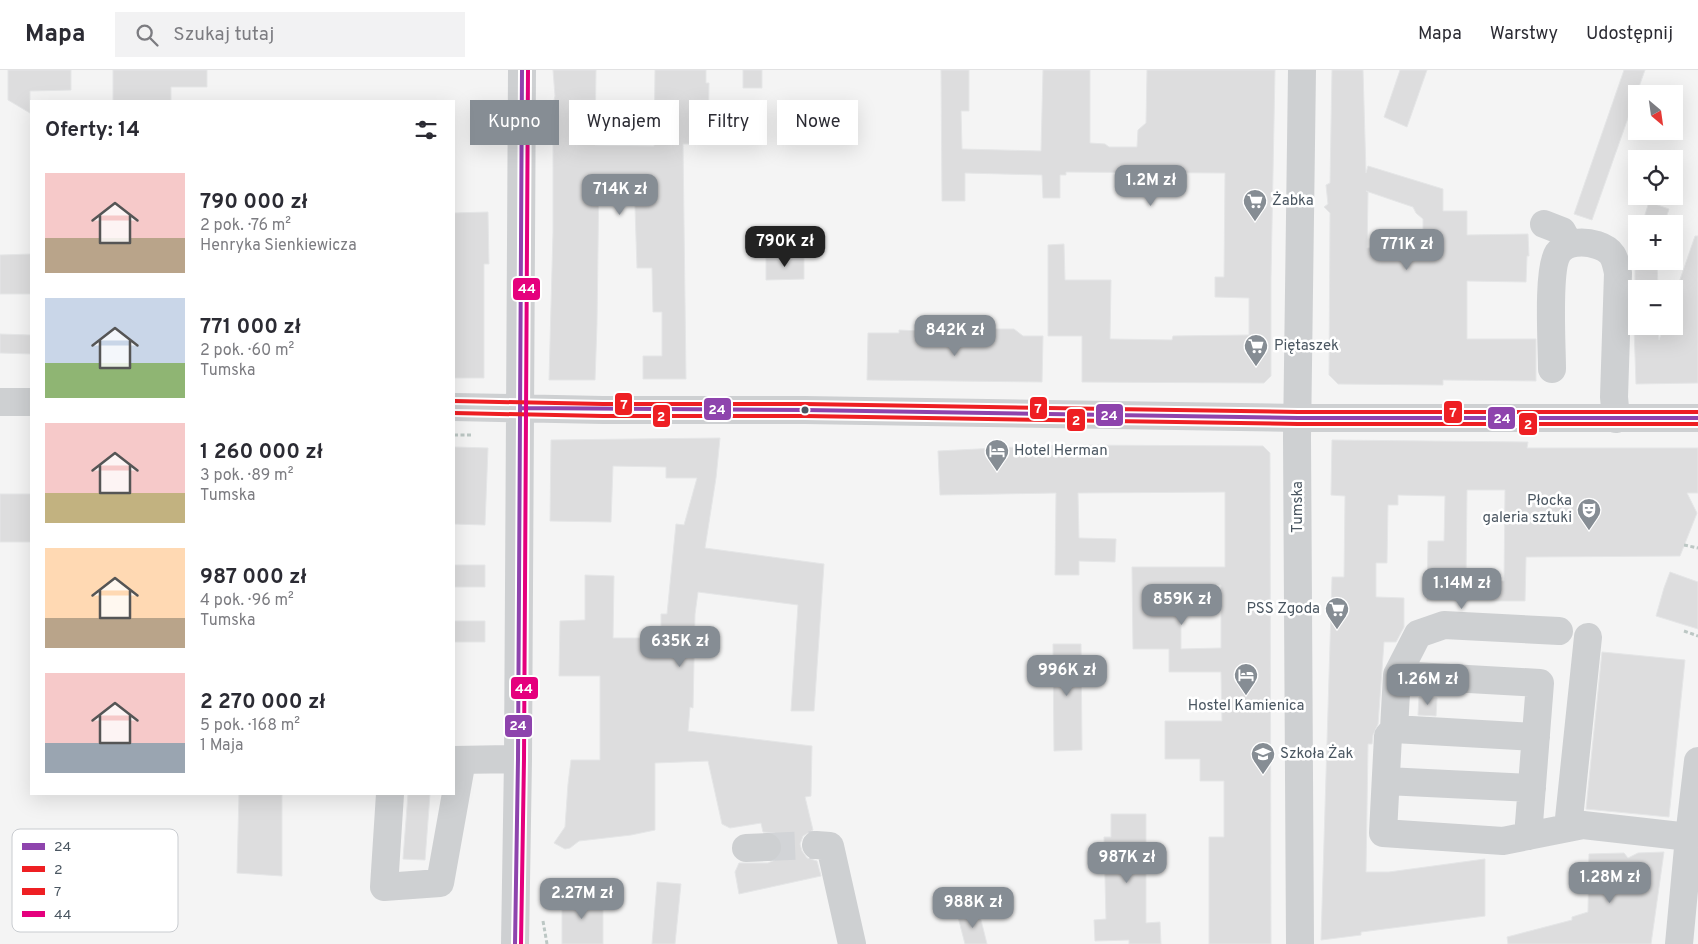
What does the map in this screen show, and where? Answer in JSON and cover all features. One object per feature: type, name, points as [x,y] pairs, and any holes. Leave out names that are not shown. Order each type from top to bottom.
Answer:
[{"type":"street","points":[[515,944],[521,408],[522,70]]},
{"type":"street","name":"Tumska","points":[[1300,944],[1298,418],[1302,70]]},
{"type":"street","points":[[1544,224],[1562,231],[1569,244]]},
{"type":"street","points":[[1552,369],[1552,273],[1556,255],[1569,244],[1588,243],[1600,246],[1611,251],[1616,261],[1618,273],[1614,387],[1616,419]]},
{"type":"street","points":[[0,402],[30,402]]},
{"type":"street","points":[[455,407],[805,410],[1298,418],[1698,418]]},
{"type":"street","points":[[1560,631],[1444,625],[1418,634],[1397,674],[1394,729],[1388,736],[1383,833],[1503,841],[1583,825],[1689,837]]},
{"type":"street","points":[[1568,828],[1588,637]]},
{"type":"street","points":[[1397,674],[1540,682],[1528,836]]},
{"type":"street","points":[[1394,729],[1536,737]]},
{"type":"street","points":[[455,780],[458,760],[518,759]]},
{"type":"street","points":[[1679,944],[1698,761]]},
{"type":"street","points":[[1386,780],[1532,788]]},
{"type":"street","points":[[390,795],[384,888],[440,883],[453,795]]},
{"type":"street","points":[[816,845],[830,846],[852,944]]},
{"type":"path","points":[[455,435],[478,434]]},
{"type":"path","points":[[1684,544],[1698,546]]},
{"type":"path","points":[[1684,631],[1698,636]]},
{"type":"building","points":[[8,70],[71,70],[71,90],[30,91],[30,113],[8,100]]},
{"type":"building","points":[[113,70],[207,70],[207,87],[171,87],[171,100],[113,100]]},
{"type":"building","points":[[553,70],[596,70],[596,100],[569,100],[569,145],[679,145],[679,100],[655,100],[655,70],[706,70],[706,83],[709,83],[709,100],[689,100],[689,144],[683,144],[686,379],[643,379],[643,356],[662,356],[662,312],[653,312],[652,268],[637,268],[634,177],[599,177],[595,380],[549,380],[553,145],[559,145],[559,100],[554,100]]},
{"type":"building","points":[[743,70],[762,70],[762,88],[743,88]]},
{"type":"building","points":[[941,70],[969,70],[969,111],[961,111],[962,149],[1041,151],[1043,70],[1090,70],[1090,143],[1105,144],[1109,147],[1137,147],[1138,130],[1146,123],[1147,70],[1275,70],[1271,376],[1264,383],[1082,382],[1082,336],[1048,336],[1048,245],[1064,244],[1065,280],[1111,280],[1110,339],[1172,340],[1173,336],[1249,335],[1249,298],[1215,297],[1215,277],[1224,277],[1225,173],[1066,172],[1066,175],[1060,175],[1060,198],[1043,198],[1042,175],[965,173],[965,201],[942,201]]},
{"type":"building","points":[[1332,70],[1363,70],[1366,173],[1368,166],[1443,189],[1443,211],[1467,211],[1467,235],[1528,234],[1529,256],[1527,256],[1526,282],[1467,281],[1467,339],[1536,339],[1536,381],[1443,380],[1443,385],[1338,384],[1329,375],[1330,213],[1324,207],[1328,204],[1326,185],[1330,183]],"holes":[[[1366,191],[1413,207],[1416,213],[1423,219],[1423,258],[1377,256],[1377,248],[1367,248],[1368,192]]]},
{"type":"building","points":[[1400,70],[1427,70],[1407,127],[1384,117]]},
{"type":"building","points":[[1624,70],[1645,70],[1640,85],[1628,85],[1628,118],[1592,220],[1574,214]]},
{"type":"building","points":[[1648,205],[1658,205],[1669,209],[1667,215],[1645,215]]},
{"type":"building","points":[[488,212],[489,264],[484,264],[484,378],[455,378],[455,213]]},
{"type":"building","points":[[1695,236],[1698,236],[1698,383],[1636,384],[1634,335],[1659,335],[1659,340],[1661,335],[1683,335],[1683,280],[1680,280]]},
{"type":"building","points":[[30,254],[30,294],[0,294],[0,255]]},
{"type":"building","points":[[804,257],[804,279],[766,280],[766,258]]},
{"type":"building","points":[[1635,270],[1657,270],[1658,280],[1635,280]]},
{"type":"building","points":[[991,329],[1014,329],[1023,336],[1043,336],[1042,382],[867,380],[868,333],[899,333],[899,330],[981,336]]},
{"type":"building","points":[[0,334],[30,335],[30,354],[0,353]]},
{"type":"building","points":[[720,438],[705,548],[824,564],[814,711],[791,711],[798,605],[698,592],[695,614],[693,708],[690,707],[688,731],[812,746],[811,796],[805,797],[813,830],[803,836],[800,844],[807,858],[817,861],[821,876],[739,894],[735,872],[739,863],[768,863],[781,855],[783,846],[780,838],[775,833],[763,832],[761,823],[730,828],[722,824],[708,761],[655,763],[655,830],[631,835],[579,841],[570,848],[565,849],[554,843],[565,827],[571,760],[600,760],[600,676],[559,676],[560,621],[585,620],[585,575],[614,576],[613,638],[661,638],[661,614],[667,614],[676,524],[684,525],[697,478],[666,478],[666,467],[613,466],[611,522],[550,521],[551,440]]},
{"type":"building","points":[[1332,440],[1528,442],[1527,448],[1698,448],[1698,493],[1687,493],[1697,513],[1680,556],[1526,557],[1525,601],[1427,601],[1428,541],[1444,541],[1445,496],[1398,495],[1398,505],[1388,505],[1387,563],[1376,563],[1376,597],[1404,598],[1404,627],[1396,642],[1384,642],[1378,724],[1373,735],[1372,744],[1368,744],[1366,872],[1389,872],[1485,859],[1485,916],[1361,932],[1361,935],[1321,940],[1332,577],[1344,577],[1345,496],[1331,495]],"holes":[[[1467,490],[1505,490],[1504,581],[1466,581]]]},
{"type":"building","points":[[1056,445],[1263,446],[1270,453],[1271,944],[1209,944],[1209,837],[1224,837],[1224,781],[1200,781],[1200,759],[1165,759],[1165,721],[1222,721],[1221,672],[1169,672],[1169,649],[1133,649],[1132,567],[1225,567],[1225,492],[1078,493],[1079,538],[1116,539],[1115,562],[1079,561],[1079,575],[1055,575],[1056,493],[940,495],[938,451]],"holes":[[[1181,585],[1221,585],[1221,648],[1181,649]]]},
{"type":"building","points":[[455,447],[488,448],[485,525],[455,524]]},
{"type":"building","points":[[0,494],[30,494],[30,542],[0,542]]},
{"type":"building","points":[[455,565],[485,565],[485,587],[455,587]]},
{"type":"building","points":[[1670,572],[1698,582],[1698,629],[1656,616]]},
{"type":"building","points":[[455,621],[485,621],[485,642],[455,642]]},
{"type":"building","points":[[1053,644],[1081,644],[1082,750],[1054,751]]},
{"type":"building","points":[[1602,652],[1685,660],[1669,817],[1586,809]]},
{"type":"building","points":[[1419,697],[1437,698],[1436,716],[1418,715]]},
{"type":"building","points":[[239,795],[282,795],[282,876],[237,873]]},
{"type":"building","points":[[408,795],[430,795],[425,860],[403,859]]},
{"type":"building","points":[[1111,814],[1146,814],[1146,923],[1160,922],[1161,944],[1129,944],[1129,940],[1095,941],[1094,920],[1106,919],[1104,837],[1111,837]]},
{"type":"building","points":[[1664,852],[1651,944],[1508,944],[1507,937],[1572,920],[1572,917],[1588,912],[1589,854],[1624,853],[1628,858],[1638,853]]},
{"type":"building","points":[[657,882],[681,884],[675,944],[652,944]]},
{"type":"building","points":[[562,895],[603,895],[603,944],[562,944]]},
{"type":"building","points":[[979,912],[987,944],[965,944],[958,917]]},
{"type":"tunnel","points":[[767,847],[816,845]]},
{"type":"transit line","name":"24","points":[[515,944],[518,759],[522,70]]},
{"type":"transit line","name":"44","points":[[521,944],[524,759],[528,70]]},
{"type":"transit line","name":"7","points":[[455,401],[603,404],[805,404],[1298,412],[1698,412]]},
{"type":"transit line","name":"24","points":[[521,408],[805,410],[1298,418],[1698,418]]},
{"type":"transit line","name":"2","points":[[455,413],[603,416],[805,416],[1298,424],[1698,424]]},
{"type":"place","name":"Żabka","points":[[1255,222]]},
{"type":"place","name":"Piętaszek","points":[[1256,367]]},
{"type":"place","name":"Hotel Herman","points":[[997,472]]},
{"type":"place","name":"Płocka galeria sztuki","points":[[1589,531]]},
{"type":"place","name":"PSS Zgoda","points":[[1337,630]]},
{"type":"place","name":"Hostel Kamienica","points":[[1246,696]]},
{"type":"place","name":"Szkoła Żak","points":[[1263,775]]}]
